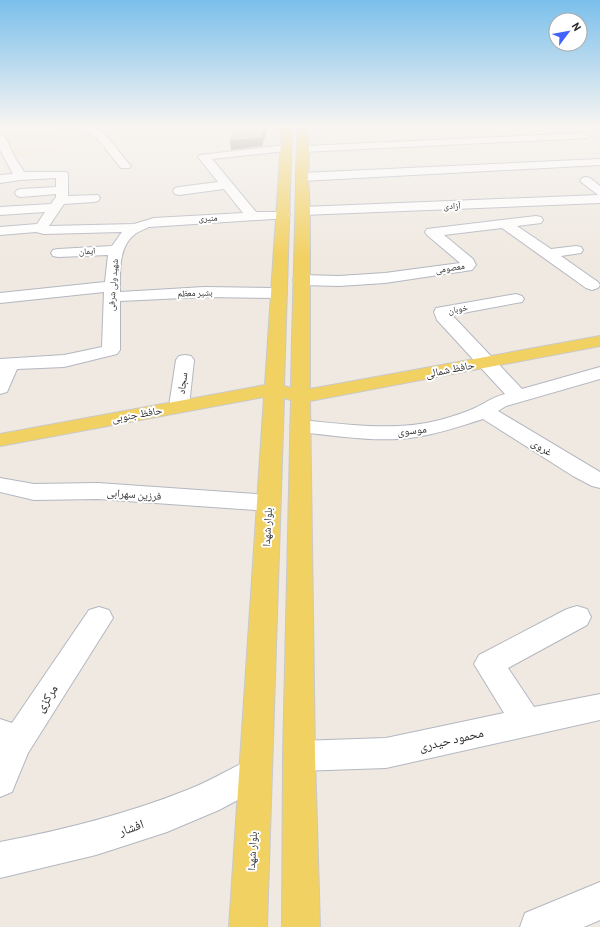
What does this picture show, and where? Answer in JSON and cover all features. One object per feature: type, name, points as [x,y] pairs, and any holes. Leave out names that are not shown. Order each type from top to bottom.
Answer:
[{"type":"main road","name":"بلوار شهدا","points":[[248,927],[285,170]]},
{"type":"main road","points":[[301,927],[299,756],[302,170]]},
{"type":"main road","name":"حافظ شمالی","points":[[300,398],[600,341]]},
{"type":"main road","points":[[274,389],[300,398]]},
{"type":"main road","name":"حافظ جنوبی","points":[[0,440],[274,389]]},
{"type":"street","points":[[17,170],[20,176]]},
{"type":"street","points":[[215,170],[253,217]]},
{"type":"street","points":[[302,177],[432,170]]},
{"type":"street","points":[[0,178],[62,174],[59,199],[40,229]]},
{"type":"street","points":[[586,181],[598,199]]},
{"type":"street","points":[[179,191],[227,185]]},
{"type":"street","points":[[21,193],[59,199]]},
{"type":"street","points":[[0,211],[59,199],[94,198]]},
{"type":"street","name":"آزادی","points":[[303,211],[598,199]]},
{"type":"street","name":"منیری","points":[[136,228],[154,222],[177,220],[282,216]]},
{"type":"street","name":"معصومی","points":[[301,280],[339,281],[385,278],[414,272],[467,267],[469,264],[468,262],[432,232],[536,220]]},
{"type":"street","points":[[505,224],[592,285]]},
{"type":"street","points":[[0,231],[136,228]]},
{"type":"street","name":"شهید ولی شرفی","points":[[5,365],[64,361],[111,350],[113,265],[120,242],[130,231],[136,228]]},
{"type":"street","name":"ایمان","points":[[58,253],[117,250]]},
{"type":"street","points":[[548,254],[576,250]]},
{"type":"street","name":"بشیر معظم","points":[[0,298],[112,292],[279,293]]},
{"type":"street","name":"خوبان","points":[[486,363],[443,316],[442,312],[516,299]]},
{"type":"street","name":"سجاد","points":[[178,406],[185,360]]},
{"type":"street","points":[[486,363],[518,397]]},
{"type":"street","points":[[0,388],[5,365]]},
{"type":"street","name":"موسوی","points":[[300,426],[380,432],[416,431],[444,425],[484,411],[499,402],[600,373]]},
{"type":"street","name":"غروی","points":[[484,411],[590,468],[600,481]]},
{"type":"street","name":"فرزین سهرابی","points":[[0,485],[34,492],[98,491],[269,503]]},
{"type":"street","points":[[527,722],[489,664],[577,617]]},
{"type":"street","name":"مرکزی","points":[[0,781],[8,739],[99,618]]},
{"type":"street","name":"محمود حیدری","points":[[299,756],[386,754],[600,707]]},
{"type":"street","name":"افشار","points":[[0,860],[49,851],[123,830],[192,805],[256,773]]},
{"type":"street","points":[[539,927],[600,901]]}]
